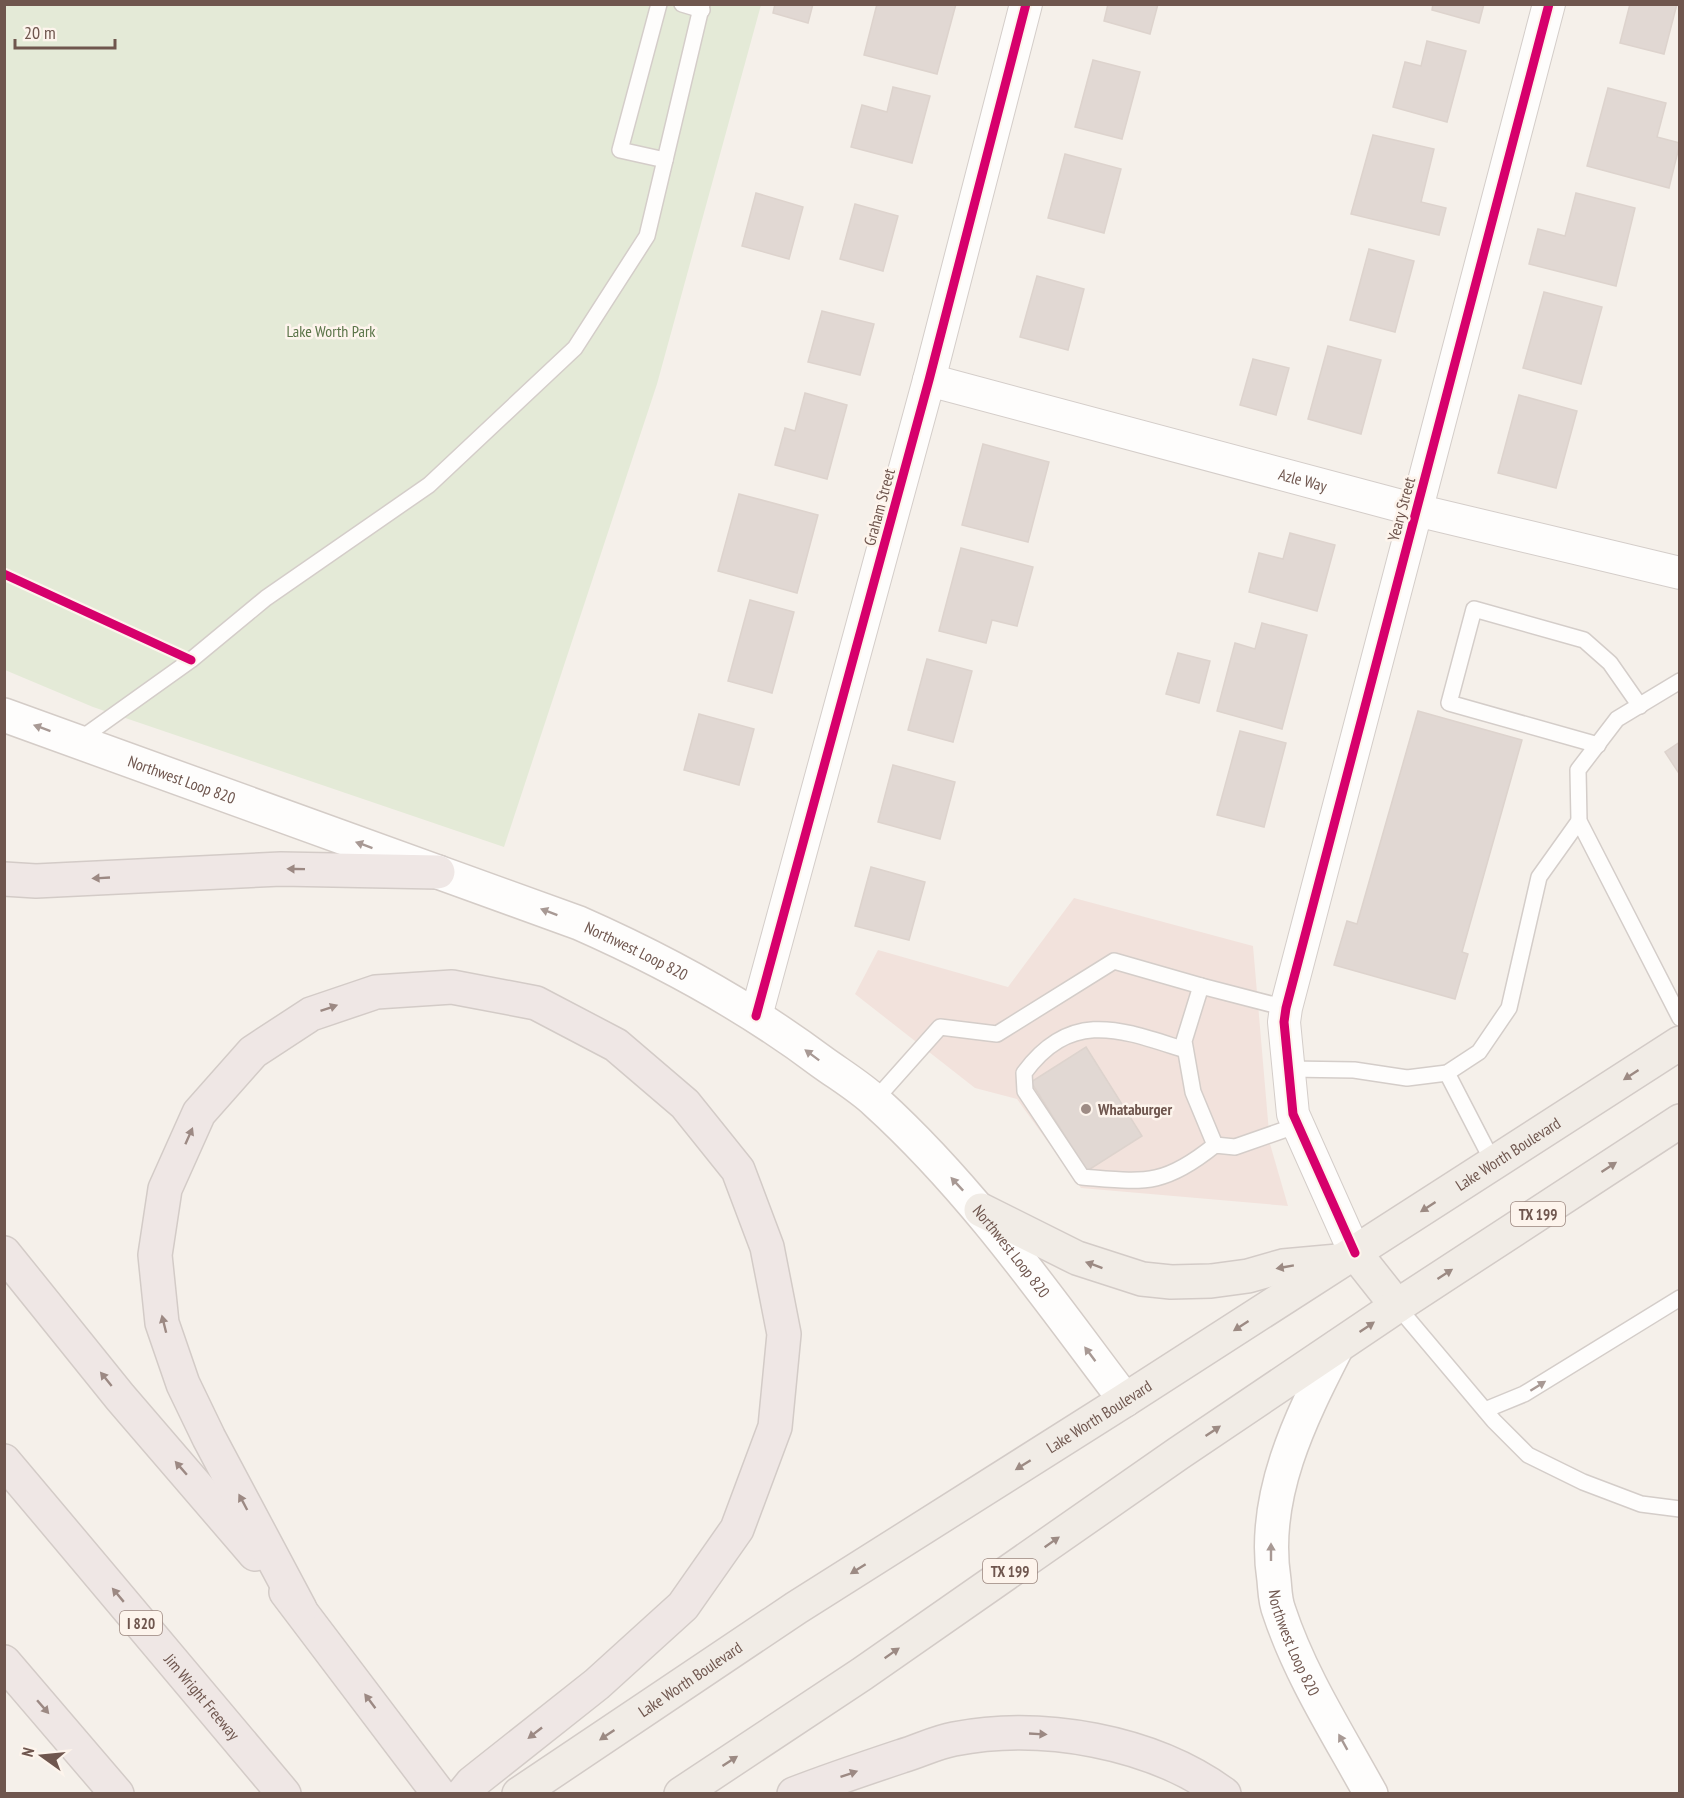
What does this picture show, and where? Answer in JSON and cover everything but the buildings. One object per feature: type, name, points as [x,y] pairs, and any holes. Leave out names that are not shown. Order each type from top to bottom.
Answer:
[{"type":"highway","points":[[4,879],[36,881],[282,869],[438,872]]},
{"type":"highway","points":[[300,1609],[209,1438],[183,1384],[162,1323],[155,1256],[165,1188],[199,1113],[253,1052],[311,1014],[376,992],[453,987],[536,1003],[616,1045],[685,1104],[738,1170],[767,1246],[784,1334],[782,1357],[775,1427],[737,1529],[683,1606],[597,1684],[472,1783],[463,1794]]},
{"type":"highway","points":[[4,1253],[120,1397],[300,1609],[439,1794]]},
{"type":"highway","name":"Jim Wright Freeway","points":[[4,1461],[281,1789]]},
{"type":"highway","points":[[4,1662],[117,1794]]},
{"type":"highway","points":[[794,1794],[953,1739],[1025,1734],[1082,1737],[1145,1753],[1198,1778],[1224,1794]]},
{"type":"main road","name":"Northwest Loop 820","points":[[4,715],[579,923],[636,948],[702,982],[756,1016],[875,1100],[981,1210],[1125,1401]]},
{"type":"main road","name":"Lake Worth Boulevard","points":[[519,1794],[796,1608],[1125,1401],[1680,1043]]},
{"type":"main road","name":"TX 199","points":[[681,1794],[862,1674],[1396,1306],[1680,1121]]},
{"type":"main road","points":[[981,1210],[1077,1258],[1142,1279],[1171,1282],[1211,1281],[1248,1276],[1283,1266],[1349,1257],[1396,1306]]},
{"type":"main road","name":"Northwest Loop 820","points":[[1337,1347],[1302,1416],[1288,1456],[1276,1496],[1270,1552],[1278,1610],[1309,1681],[1371,1794]]},
{"type":"street","name":"Graham Street","points":[[756,1016],[929,380],[1026,4]]},
{"type":"street","name":"Yeary Street","points":[[1285,1015],[1549,4]]},
{"type":"street","name":"Azle Way","points":[[929,380],[1416,510],[1680,573]]},
{"type":"street","points":[[1285,1015],[1293,1114],[1349,1257]]},
{"type":"lane","points":[[659,4],[620,150],[665,160]]},
{"type":"lane","points":[[78,741],[191,660],[266,598],[429,485],[575,348],[647,236],[702,7],[682,4]]},
{"type":"lane","points":[[1598,745],[1449,703],[1474,609],[1584,640],[1610,663],[1640,706]]},
{"type":"lane","points":[[1680,681],[1617,719],[1578,770],[1579,821],[1680,1018]]},
{"type":"lane","points":[[1289,1069],[1354,1070],[1407,1078],[1447,1073],[1479,1052],[1509,1008],[1539,877],[1579,821]]},
{"type":"lane","points":[[875,1100],[940,1027],[997,1034],[1114,961],[1202,986],[1285,1015]]},
{"type":"lane","points":[[1202,986],[1184,1041],[1193,1092],[1215,1145]]},
{"type":"lane","points":[[1185,1050],[1124,1031],[1095,1027],[1066,1037],[1037,1055],[1024,1072],[1025,1091],[1082,1177],[1152,1180],[1187,1168],[1215,1145],[1235,1147],[1298,1125]]},
{"type":"lane","points":[[1447,1073],[1494,1164]]},
{"type":"lane","points":[[1485,1410],[1524,1394],[1680,1298]]},
{"type":"lane","points":[[1396,1306],[1485,1410],[1528,1455],[1583,1482],[1641,1504],[1680,1509]]},
{"type":"shaded area","points":[[1074,898],[1253,946],[1270,1144],[1288,1206],[1081,1188],[1017,1099],[975,1088],[855,994],[878,950],[1008,987]]},
{"type":"green space","name":"Lake Worth Park","points":[[4,5],[761,5],[657,384],[504,847],[93,707],[5,670]]},
{"type":"cycle path","points":[[756,1016],[929,380],[1026,4]]},
{"type":"cycle path","points":[[1355,1253],[1293,1114],[1284,1022],[1286,1008],[1549,4]]},
{"type":"cycle path","points":[[4,574],[191,660]]},
{"type":"place","name":"Whataburger","points":[[1086,1109]]}]
